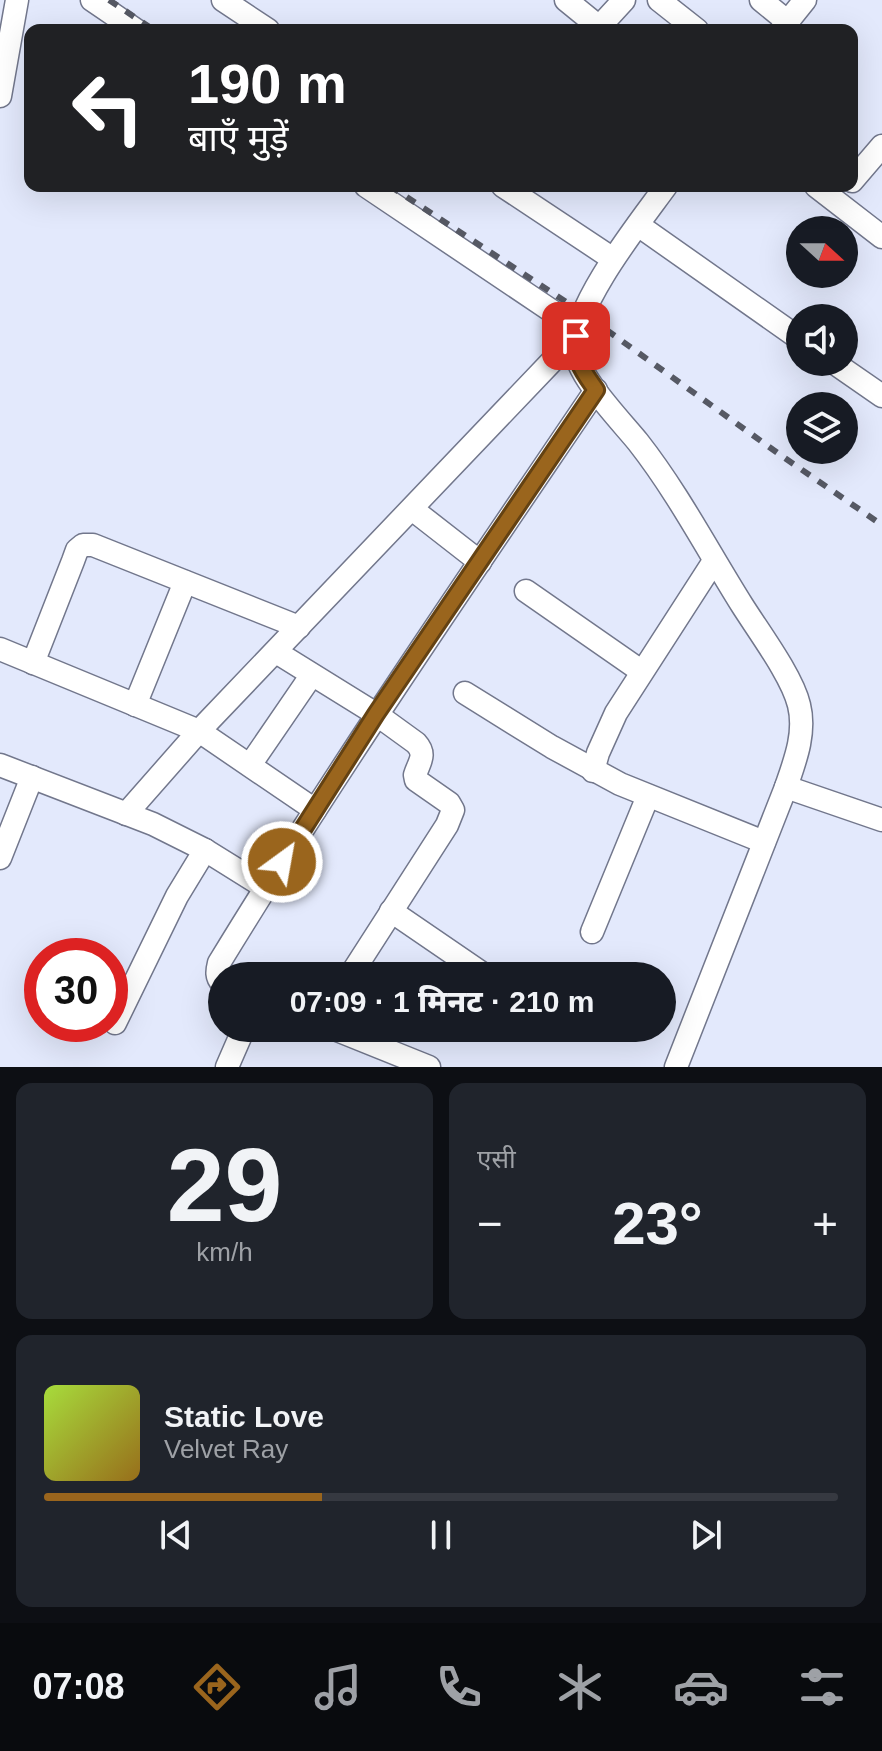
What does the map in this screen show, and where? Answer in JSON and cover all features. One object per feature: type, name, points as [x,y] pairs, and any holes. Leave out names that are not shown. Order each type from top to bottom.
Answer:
[{"type":"street","points":[[0,96],[17,0]]},
{"type":"street","points":[[92,0],[127,24]]},
{"type":"street","points":[[223,0],[259,24]]},
{"type":"street","points":[[566,0],[593,22],[602,24],[624,0]]},
{"type":"street","points":[[659,0],[689,24]]},
{"type":"street","points":[[761,0],[782,24]]},
{"type":"street","points":[[786,24],[805,0]]},
{"type":"street","points":[[858,174],[882,146]]},
{"type":"street","points":[[375,192],[576,332]]},
{"type":"street","points":[[512,192],[613,259]]},
{"type":"street","points":[[662,192],[613,259],[583,313],[576,332],[575,350],[580,367],[596,390],[666,480],[789,681],[799,705],[802,731],[786,787],[676,1067]]},
{"type":"street","points":[[841,194],[882,237]]},
{"type":"street","points":[[638,225],[786,329]]},
{"type":"street","points":[[126,814],[199,731],[576,332]]},
{"type":"street","points":[[853,376],[882,396]]},
{"type":"street","points":[[220,962],[376,714],[596,390]]},
{"type":"street","points":[[412,509],[480,562]]},
{"type":"street","points":[[33,663],[77,550],[83,545],[93,545],[299,627]]},
{"type":"street","points":[[593,771],[605,734],[641,671],[714,561]]},
{"type":"street","points":[[135,705],[185,582]]},
{"type":"street","points":[[526,591],[641,671]]},
{"type":"street","points":[[0,649],[199,731],[315,810]]},
{"type":"street","points":[[276,652],[376,714],[416,743],[423,755],[416,780],[449,803],[453,810],[447,825],[359,962]]},
{"type":"street","points":[[250,765],[311,676]]},
{"type":"street","points":[[465,693],[593,771],[764,842]]},
{"type":"street","points":[[0,765],[153,824],[205,850],[266,888]]},
{"type":"street","points":[[0,858],[32,777]]},
{"type":"street","points":[[786,787],[882,820]]},
{"type":"street","points":[[592,932],[648,796]]},
{"type":"street","points":[[128,996],[177,896],[205,850]]},
{"type":"street","points":[[391,911],[466,962]]},
{"type":"street","points":[[227,1067],[238,1042]]},
{"type":"street","points":[[367,1042],[429,1067]]},
{"type":"railway","points":[[109,0],[145,24]]},
{"type":"railway","points":[[399,192],[583,313],[882,525]]},
{"type":"route","points":[[282,862],[376,714],[596,390],[580,367],[575,350],[576,336]]}]
